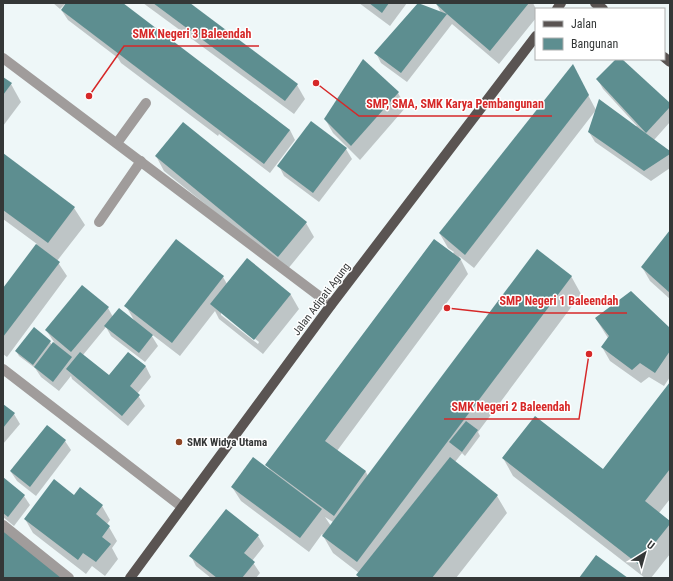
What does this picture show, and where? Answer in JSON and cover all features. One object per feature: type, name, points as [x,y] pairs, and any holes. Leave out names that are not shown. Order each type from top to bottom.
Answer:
[{"type":"main road","name":"Jalan Adipati Agung","points":[[130,578],[331,305],[535,37]]},
{"type":"street","points":[[3,58],[331,305]]},
{"type":"street","points":[[117,143],[146,103]]},
{"type":"street","points":[[99,222],[141,161]]},
{"type":"street","points":[[3,369],[182,508]]},
{"type":"street","points":[[3,525],[70,578]]},
{"type":"building","points":[[66,3],[123,3],[290,130],[264,164],[61,10]]},
{"type":"building","points":[[153,3],[190,3],[298,84],[285,101]]},
{"type":"building","points":[[369,3],[389,3],[382,13]]},
{"type":"building","points":[[418,3],[447,14],[401,73],[374,53]]},
{"type":"building","points":[[435,3],[529,3],[490,51]]},
{"type":"building","points":[[363,59],[399,92],[351,146],[324,119]]},
{"type":"building","points":[[615,60],[623,60],[670,103],[670,107],[646,133],[596,79]]},
{"type":"building","points":[[573,64],[589,95],[465,255],[439,233]]},
{"type":"building","points":[[3,77],[12,83],[3,95]]},
{"type":"building","points":[[599,99],[670,151],[670,154],[644,171],[588,132]]},
{"type":"building","points":[[311,121],[347,148],[313,193],[277,166]]},
{"type":"building","points":[[183,122],[307,222],[278,257],[155,156]]},
{"type":"building","points":[[3,153],[75,207],[48,243],[3,210]]},
{"type":"building","points":[[670,230],[670,293],[641,267]]},
{"type":"building","points":[[176,239],[224,276],[172,343],[124,306]]},
{"type":"building","points":[[434,239],[461,259],[325,441],[366,471],[334,516],[265,465]]},
{"type":"building","points":[[36,244],[60,262],[3,337],[3,288]]},
{"type":"building","points":[[537,249],[572,276],[357,562],[322,536]]},
{"type":"building","points":[[247,258],[291,294],[254,340],[210,304]]},
{"type":"building","points":[[82,285],[109,307],[71,352],[45,330]]},
{"type":"building","points":[[631,291],[670,328],[670,351],[655,373],[640,363],[632,370],[601,347],[609,336],[595,318]]},
{"type":"building","points":[[119,308],[153,335],[139,353],[104,326]]},
{"type":"building","points":[[34,327],[51,341],[33,365],[15,351]]},
{"type":"building","points":[[53,342],[72,357],[53,382],[34,367]]},
{"type":"building","points":[[80,352],[109,375],[128,352],[146,366],[130,386],[140,395],[122,416],[66,369]]},
{"type":"building","points":[[670,382],[670,469],[645,501],[670,521],[670,524],[638,564],[502,458],[535,416],[603,469]]},
{"type":"building","points":[[3,404],[15,413],[3,428]]},
{"type":"building","points":[[466,421],[478,430],[462,452],[449,442]]},
{"type":"building","points":[[47,425],[66,440],[30,487],[10,471]]},
{"type":"building","points":[[253,457],[322,509],[300,538],[231,487]]},
{"type":"building","points":[[450,457],[498,495],[432,578],[360,578],[356,575]]},
{"type":"building","points":[[3,477],[25,495],[8,517],[3,513]]},
{"type":"building","points":[[54,479],[74,495],[80,487],[103,505],[96,514],[110,526],[102,537],[111,544],[96,562],[83,553],[78,560],[24,519]]},
{"type":"building","points":[[226,509],[259,535],[244,553],[255,562],[242,578],[217,578],[189,556]]},
{"type":"building","points":[[3,528],[67,578],[3,578]]},
{"type":"building","points":[[596,555],[628,578],[579,578]]},
{"type":"place","name":"SMP, SMA, SMK Karya Pembangunan","points":[[316,83]]},
{"type":"place","name":"SMK Negeri 3 Baleendah","points":[[89,96]]},
{"type":"place","name":"SMP Negeri 1 Baleendah","points":[[447,308]]},
{"type":"place","name":"SMK Negeri 2 Baleendah","points":[[589,354]]},
{"type":"place","name":"SMK Widya Utama","points":[[179,442]]}]
